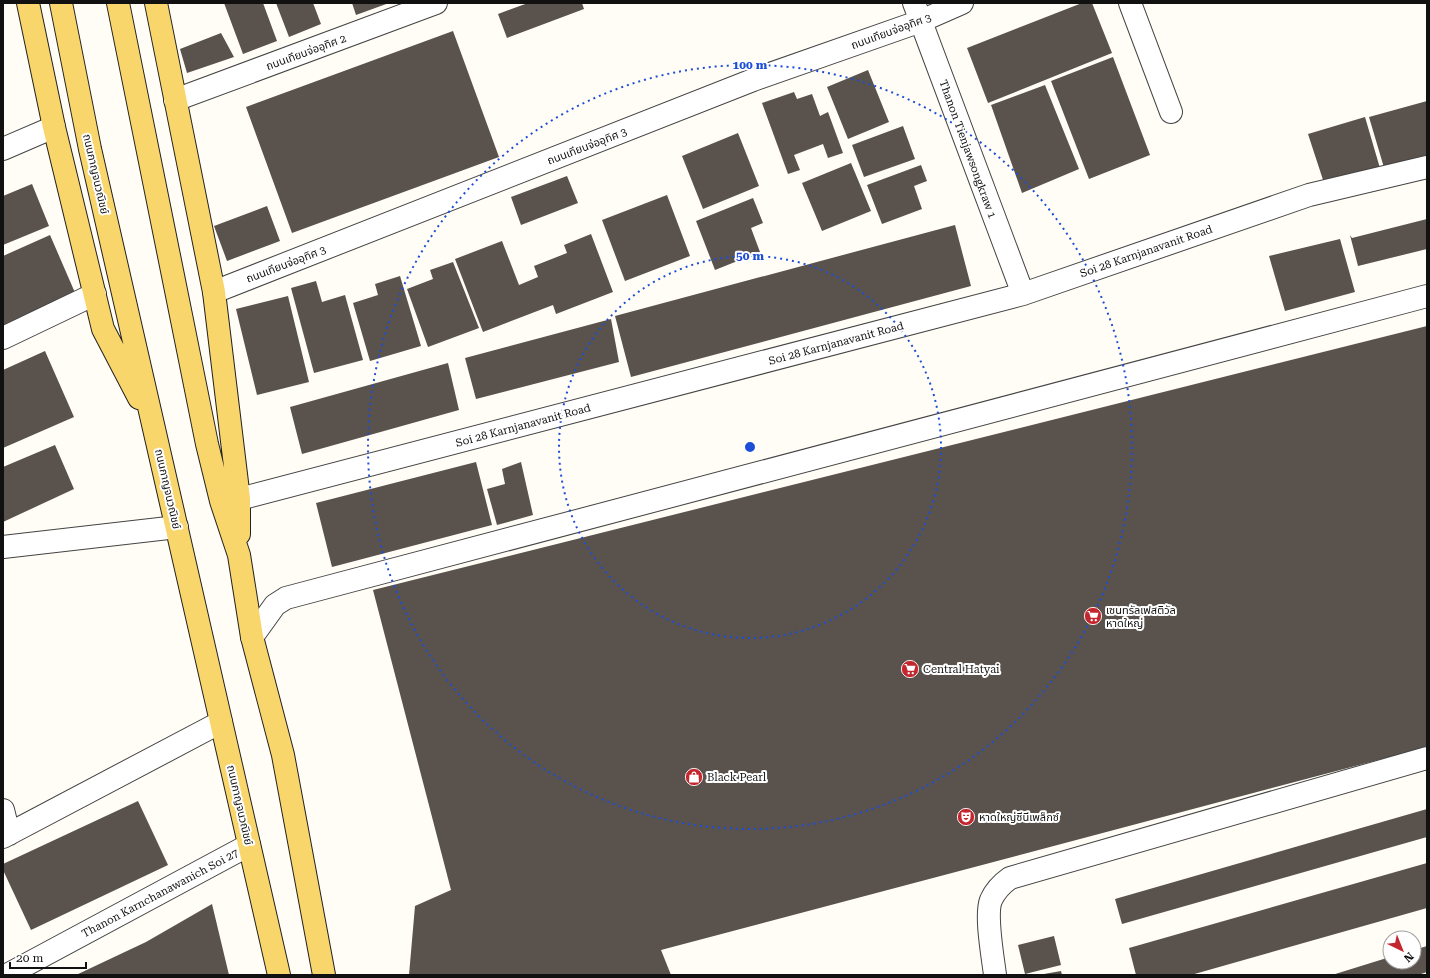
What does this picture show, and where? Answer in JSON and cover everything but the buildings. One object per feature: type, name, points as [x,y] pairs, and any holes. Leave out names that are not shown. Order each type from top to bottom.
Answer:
[{"type":"main road","points":[[28,3],[54,128],[103,329],[154,428]]},
{"type":"main road","name":"ถนนกาญจนวณิชย์","points":[[61,3],[90,149],[250,845],[278,975]]},
{"type":"main road","points":[[118,3],[144,138],[207,444],[221,501],[239,555]]},
{"type":"main road","points":[[156,3],[214,292],[239,499],[239,555],[252,637],[283,755],[324,975]]},
{"type":"street","name":"ถนนเทียนจ่ออุทิศ 2","points":[[176,100],[436,3]]},
{"type":"street","name":"ถนนเทียนจ่ออุทิศ 3","points":[[214,292],[753,80],[917,12],[962,3]]},
{"type":"street","points":[[1130,3],[1171,112]]},
{"type":"street","name":"Thanon Tienjawsongkraw 1","points":[[917,12],[1023,294]]},
{"type":"street","points":[[3,149],[54,128]]},
{"type":"street","name":"Soi 28 Karnjanavanit Road","points":[[239,499],[1023,294],[1309,194],[1427,167]]},
{"type":"street","points":[[3,338],[95,294]]},
{"type":"street","points":[[252,637],[275,605],[283,599],[1427,296]]},
{"type":"street","points":[[3,547],[177,527]]},
{"type":"street","points":[[3,810],[6,836],[222,722]]},
{"type":"street","points":[[995,975],[990,932],[991,901],[1004,882],[1010,878],[1427,758]]},
{"type":"street","name":"Thanon Karnchanawanich Soi 27","points":[[6,975],[250,845]]},
{"type":"place","name":"เซนทรัลเฟสติวัล หาดใหญ่","points":[[1093,616]]},
{"type":"place","name":"Central Hatyai","points":[[910,669]]},
{"type":"place","name":"Black Pearl","points":[[694,777]]},
{"type":"place","name":"หาดใหญ่ซีนีเพล็กซ์","points":[[966,817]]}]
